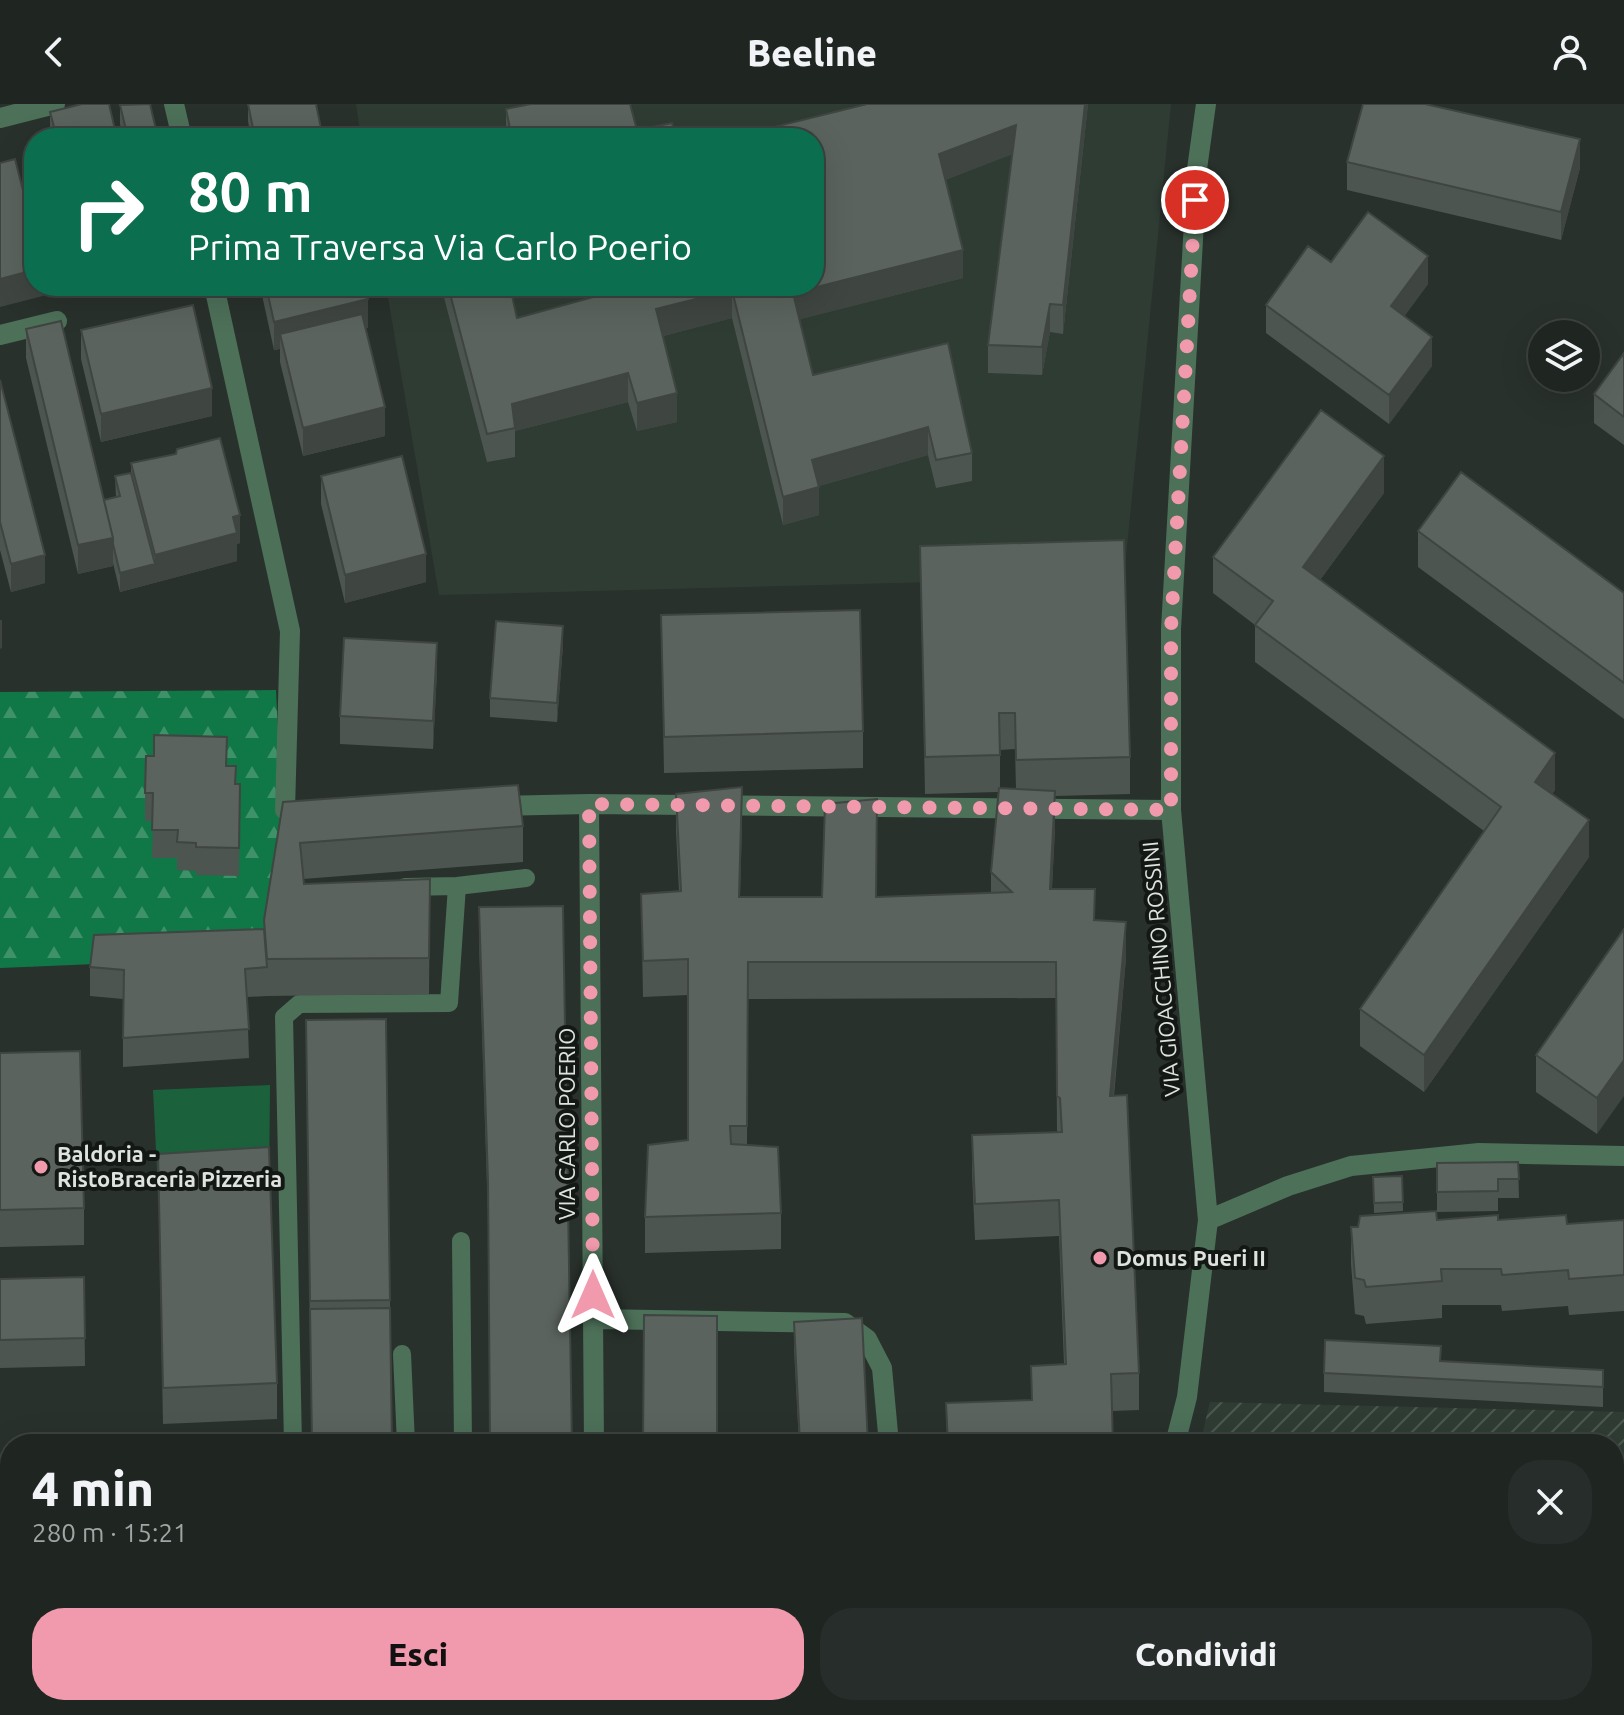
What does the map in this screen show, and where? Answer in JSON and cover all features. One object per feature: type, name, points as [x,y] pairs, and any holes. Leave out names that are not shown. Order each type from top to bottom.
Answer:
[{"type":"street","points":[[0,118],[55,104]]},
{"type":"street","points":[[174,104],[180,128]]},
{"type":"street","name":"VIA GIOACCHINO ROSSINI","points":[[1178,1434],[1187,1397],[1208,1220],[1171,810],[1171,629],[1197,169],[1206,104]]},
{"type":"street","points":[[216,296],[290,631],[285,810],[330,809]]},
{"type":"street","points":[[0,335],[57,321]]},
{"type":"street","points":[[482,806],[589,804],[1171,810]]},
{"type":"street","name":"VIA CARLO POERIO","points":[[589,804],[594,1434]]},
{"type":"street","points":[[1208,1220],[1288,1186],[1351,1166],[1479,1153],[1624,1156]]},
{"type":"street","points":[[593,1319],[845,1323],[867,1339],[882,1368],[888,1434]]},
{"type":"lane","points":[[382,888],[457,886],[526,878]]},
{"type":"lane","points":[[293,1434],[284,1017],[299,1004],[449,1003],[457,886]]},
{"type":"lane","points":[[461,1241],[463,1434]]},
{"type":"lane","points":[[402,1354],[406,1434]]},
{"type":"shaded area","points":[[356,104],[1171,104],[1124,577],[439,595],[388,296],[824,296],[824,128],[360,128]]},
{"type":"shaded area","points":[[1210,1402],[1624,1412],[1624,1434],[1202,1434]]},
{"type":"green space","points":[[276,690],[283,839],[265,957],[0,968],[0,692]]},
{"type":"green space","points":[[270,1085],[269,1183],[158,1190],[153,1090]]},
{"type":"building","points":[[82,104],[109,104],[115,128],[54,128],[50,112]]},
{"type":"building","points":[[150,104],[156,128],[126,128],[120,105]]},
{"type":"building","points":[[248,104],[316,104],[321,128],[253,128]]},
{"type":"building","points":[[531,104],[630,104],[636,128],[510,128],[506,109]]},
{"type":"building","points":[[867,104],[1085,104],[1063,305],[1050,304],[1042,347],[988,345],[1016,125],[939,154],[963,250],[824,285],[824,128],[770,128]]},
{"type":"building","points":[[1363,104],[1425,104],[1580,139],[1561,212],[1347,162]]},
{"type":"building","points":[[672,123],[673,128],[647,128]]},
{"type":"building","points":[[15,159],[24,194],[24,273],[0,279],[0,163]]},
{"type":"building","points":[[1368,212],[1428,256],[1391,306],[1432,337],[1389,395],[1266,305],[1308,246],[1331,262]]},
{"type":"building","points":[[268,296],[367,296],[368,299],[274,322]]},
{"type":"building","points":[[451,296],[512,296],[517,318],[597,296],[708,296],[656,309],[677,393],[637,403],[628,373],[512,404],[515,428],[487,434]]},
{"type":"building","points":[[733,296],[794,296],[813,375],[948,343],[972,453],[936,460],[928,427],[812,460],[819,487],[783,497]]},
{"type":"building","points":[[193,305],[212,388],[101,414],[81,330]]},
{"type":"building","points":[[362,314],[385,407],[303,428],[280,334]]},
{"type":"building","points":[[61,321],[113,538],[78,545],[26,329]]},
{"type":"building","points":[[1624,353],[1624,417],[1594,394],[1600,392],[1600,386]]},
{"type":"building","points":[[0,380],[45,555],[11,564],[0,522]]},
{"type":"building","points":[[1321,410],[1384,456],[1303,567],[1555,753],[1535,782],[1589,820],[1424,1055],[1360,1009],[1501,807],[1255,625],[1273,601],[1213,557]]},
{"type":"building","points":[[220,438],[240,515],[233,517],[237,533],[155,555],[131,463],[176,454],[177,449]]},
{"type":"building","points":[[402,456],[426,554],[345,575],[321,476]]},
{"type":"building","points":[[1461,472],[1624,593],[1624,683],[1418,531]]},
{"type":"building","points":[[131,473],[155,564],[120,573],[104,500],[120,496],[115,476]]},
{"type":"building","points":[[1124,540],[1130,757],[1016,760],[1015,713],[999,713],[1000,755],[925,757],[920,546]]},
{"type":"building","points":[[860,610],[863,731],[664,737],[661,615]]},
{"type":"building","points":[[496,621],[563,626],[557,703],[490,698]]},
{"type":"building","points":[[344,638],[437,643],[433,721],[340,716]]},
{"type":"building","points":[[154,735],[227,737],[226,766],[236,766],[235,784],[240,784],[239,848],[196,847],[196,843],[177,842],[178,830],[152,830],[153,793],[145,793],[146,756],[154,756]]},
{"type":"building","points":[[518,785],[523,826],[300,843],[304,884],[430,879],[429,958],[267,959],[264,920],[283,802]]},
{"type":"building","points":[[742,787],[739,897],[822,897],[825,804],[877,799],[876,897],[1012,892],[991,872],[999,788],[1055,791],[1050,889],[1095,889],[1094,920],[1126,922],[1110,1096],[1127,1095],[1139,1373],[1111,1374],[1113,1434],[948,1434],[946,1403],[1032,1400],[1031,1366],[1066,1364],[1059,1200],[975,1204],[972,1135],[1062,1132],[1060,1098],[1057,1096],[1056,962],[748,962],[747,1126],[730,1126],[731,1144],[778,1147],[781,1213],[645,1217],[648,1145],[688,1140],[688,959],[643,961],[641,894],[681,891],[676,794]]},
{"type":"building","points":[[563,906],[572,1434],[490,1434],[488,1181],[479,907]]},
{"type":"building","points":[[264,929],[267,967],[245,969],[249,1029],[123,1038],[124,970],[90,967],[94,935]]},
{"type":"building","points":[[1624,929],[1624,1060],[1597,1098],[1536,1055]]},
{"type":"building","points":[[386,1019],[390,1300],[310,1301],[306,1020]]},
{"type":"building","name":"Baldoria - RistoBraceria Pizzeria","points":[[80,1051],[84,1208],[0,1210],[0,1053]]},
{"type":"building","points":[[269,1147],[277,1383],[163,1388],[158,1154]]},
{"type":"building","points":[[1518,1162],[1519,1179],[1498,1179],[1498,1191],[1437,1192],[1437,1163]]},
{"type":"building","points":[[1402,1176],[1403,1202],[1374,1203],[1373,1177]]},
{"type":"building","points":[[1436,1211],[1437,1220],[1498,1215],[1498,1220],[1566,1215],[1567,1224],[1624,1220],[1624,1275],[1569,1279],[1568,1270],[1502,1275],[1501,1269],[1441,1269],[1442,1281],[1366,1287],[1364,1280],[1355,1278],[1351,1227],[1358,1227],[1360,1216]]},
{"type":"building","points":[[84,1277],[85,1338],[0,1340],[0,1279]]},
{"type":"building","points":[[390,1308],[392,1434],[312,1434],[310,1309]]},
{"type":"building","points":[[644,1315],[717,1316],[717,1434],[643,1434]]},
{"type":"building","points":[[862,1318],[868,1434],[800,1434],[794,1322]]},
{"type":"building","points":[[1325,1340],[1441,1346],[1440,1361],[1603,1370],[1603,1387],[1324,1373]]},
{"type":"place","name":"Baldoria - RistoBraceria Pizzeria","points":[[41,1167]]},
{"type":"place","name":"Domus Pueri II","points":[[1100,1258]]},
{"type":"route","points":[[593,1295],[589,804],[1171,810],[1171,629],[1195,200]]}]
